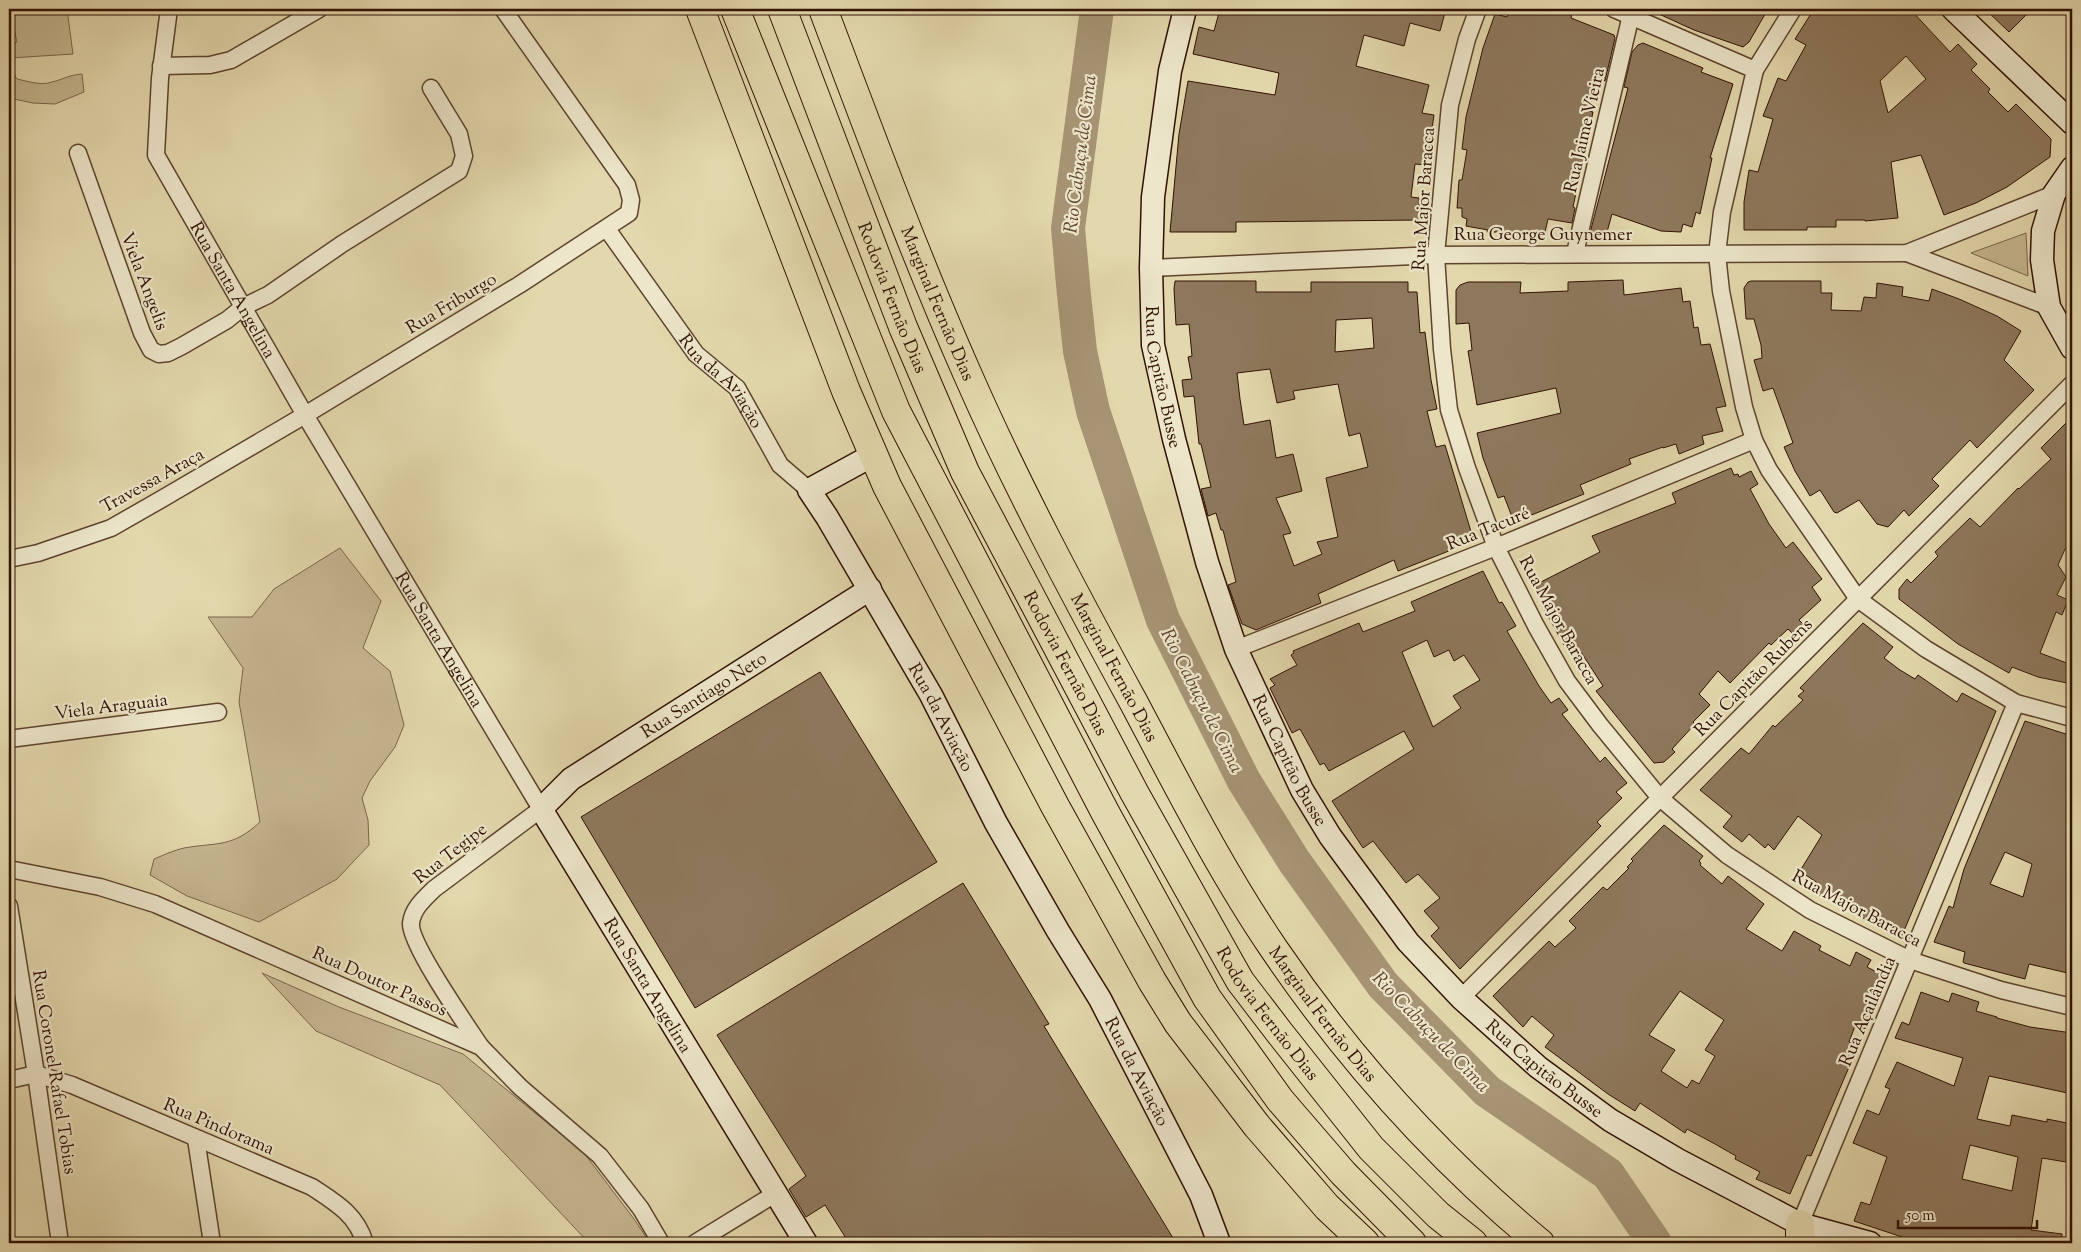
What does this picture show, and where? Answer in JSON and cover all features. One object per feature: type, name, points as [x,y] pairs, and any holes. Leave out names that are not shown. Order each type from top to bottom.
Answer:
[{"type":"highway","points":[[700,9],[846,391],[873,456],[895,502],[1055,806],[1157,990],[1178,1023],[1257,1126],[1326,1207],[1365,1243]]},
{"type":"highway","name":"Rodovia Fernão Dias","points":[[735,9],[896,411],[1105,812],[1207,998],[1280,1100],[1343,1173],[1412,1243]]},
{"type":"highway","name":"Rodovia Fernão Dias","points":[[782,9],[904,327],[965,472],[1139,800],[1240,981],[1278,1032],[1372,1148],[1438,1215],[1473,1243]]},
{"type":"highway","name":"Marginal Fernão Dias","points":[[822,9],[936,300],[990,424],[1095,632],[1235,887],[1272,946],[1334,1032],[1405,1114],[1478,1188],[1540,1243]]},
{"type":"street","name":"Rua Santa Angelina","points":[[169,9],[161,66],[156,155],[305,415],[541,809],[806,1243]]},
{"type":"street","points":[[161,66],[210,65],[231,60],[320,9]]},
{"type":"street","points":[[503,9],[627,185],[631,200],[629,213],[612,226]]},
{"type":"street","name":"Rua Capitão Busse","points":[[1185,9],[1170,71],[1155,187],[1151,268],[1153,345],[1159,379],[1207,562],[1236,648],[1302,790],[1330,836],[1408,942],[1461,998],[1538,1067],[1610,1120],[1800,1233],[1870,1243]]},
{"type":"street","name":"Rua Major Baracca","points":[[1478,9],[1467,39],[1450,105],[1436,255],[1442,349],[1450,410],[1467,468],[1496,547],[1536,626],[1567,681],[1600,725],[1660,798],[1727,855],[1810,910],[1910,960],[2001,990],[2072,1007]]},
{"type":"street","points":[[1614,9],[1754,70]]},
{"type":"street","points":[[1793,9],[1754,70],[1722,212],[1717,254],[1721,290],[1744,407],[1754,440],[1769,470],[1858,599],[1926,649],[2016,703],[2072,718]]},
{"type":"street","points":[[1953,9],[2072,123]]},
{"type":"street","name":"Rua Jaime Vieira","points":[[1575,253],[1631,15]]},
{"type":"street","points":[[243,307],[268,295],[342,244],[459,171],[464,156],[459,134],[431,88]]},
{"type":"street","name":"Viela Angelis","points":[[78,153],[135,316],[151,350],[159,354],[168,353],[213,328],[243,307]]},
{"type":"street","points":[[2072,168],[2054,194],[2043,231],[2042,260],[2049,307],[2072,348]]},
{"type":"street","points":[[1907,253],[2054,194]]},
{"type":"street","name":"Rua Friburgo","points":[[305,415],[612,226]]},
{"type":"street","name":"Rua da Aviação","points":[[612,226],[696,354],[737,388],[780,465],[808,490],[827,517],[930,695],[996,823],[1058,932],[1100,999],[1201,1195],[1220,1243]]},
{"type":"street","points":[[1907,253],[2049,307]]},
{"type":"street","name":"Rua George Guynemer","points":[[1151,268],[1436,255],[1907,253]]},
{"type":"street","name":"Rua Capitão Rubens","points":[[1461,998],[2072,384]]},
{"type":"street","name":"Travessa Araça","points":[[9,559],[38,553],[111,528],[305,415]]},
{"type":"street","name":"Rua Tacuré","points":[[1236,648],[1496,547],[1754,440]]},
{"type":"street","points":[[808,490],[873,456]]},
{"type":"street","name":"Rua Santiago Neto","points":[[541,809],[571,779],[870,589]]},
{"type":"street","name":"Rua Açailândia","points":[[1800,1233],[2016,703]]},
{"type":"street","name":"Viela Araguaia","points":[[9,739],[218,712]]},
{"type":"street","name":"Rua Tegipe","points":[[481,1047],[416,945],[411,925],[414,913],[420,902],[434,889],[541,809]]},
{"type":"street","name":"Rua Doutor Passos","points":[[9,869],[100,887],[155,904],[481,1047],[520,1086],[600,1156],[641,1209],[661,1243]]},
{"type":"street","name":"Rua Coronel Rafael Tobias","points":[[9,906],[36,1074],[60,1243]]},
{"type":"street","points":[[9,1080],[36,1074]]},
{"type":"street","name":"Rua Pindorama","points":[[36,1074],[72,1085],[312,1187],[338,1204],[353,1218],[362,1233],[365,1243]]},
{"type":"street","points":[[196,1139],[212,1243]]},
{"type":"street","points":[[696,1243],[775,1194]]},
{"type":"shaded area","points":[[9,9],[67,9],[73,54],[10,58],[10,67],[17,79],[39,83],[48,83],[82,74],[84,92],[55,104],[33,103],[9,98],[9,45],[17,42],[12,19],[9,16]]},
{"type":"shaded area","points":[[2026,233],[2028,276],[1971,253]]},
{"type":"shaded area","points":[[340,548],[381,601],[363,648],[390,671],[404,725],[395,747],[370,781],[362,798],[368,820],[369,845],[337,879],[259,922],[187,896],[150,875],[154,859],[180,849],[233,840],[260,822],[239,702],[243,668],[208,617],[252,617],[274,589]]},
{"type":"shaded area","points":[[262,973],[339,1007],[463,1054],[584,1153],[650,1243],[589,1243],[440,1085],[316,1031]]},
{"type":"building","points":[[1220,9],[1446,9],[1440,31],[1410,23],[1404,46],[1364,35],[1356,66],[1429,85],[1422,113],[1434,115],[1427,165],[1415,164],[1411,197],[1419,198],[1420,220],[1236,222],[1236,232],[1170,232],[1179,134],[1188,81],[1275,95],[1279,73],[1193,54],[1199,27],[1214,31]]},
{"type":"building","points":[[1510,9],[1560,9],[1572,13],[1571,18],[1614,35],[1615,38],[1605,81],[1597,78],[1589,111],[1593,112],[1573,207],[1575,208],[1572,223],[1548,219],[1545,232],[1487,232],[1488,230],[1466,226],[1467,219],[1462,217],[1462,208],[1457,208],[1459,180],[1462,180],[1467,150],[1462,149],[1466,117],[1483,48],[1495,14],[1507,17]]},
{"type":"building","points":[[1648,9],[1768,9],[1749,42],[1743,47],[1694,30]]},
{"type":"building","points":[[1814,9],[1910,9],[1950,52],[1958,44],[1977,64],[1971,70],[1990,89],[1988,92],[2008,112],[2016,104],[2051,139],[2050,157],[2007,187],[1976,203],[1944,215],[1921,155],[1891,162],[1898,218],[1865,221],[1836,220],[1836,227],[1807,227],[1807,230],[1744,230],[1744,202],[1749,170],[1758,172],[1773,119],[1763,116],[1778,78],[1786,81],[1806,45],[1795,39]],"holes":[[[1906,56],[1926,79],[1888,113],[1880,81]]]},
{"type":"building","points":[[1985,9],[2032,9],[2009,32]]},
{"type":"building","points":[[1643,43],[1703,68],[1701,72],[1733,84],[1710,158],[1712,158],[1700,214],[1696,212],[1692,227],[1683,224],[1681,232],[1661,231],[1612,214],[1607,232],[1590,233],[1628,88],[1624,87],[1632,52],[1638,45]]},
{"type":"building","points":[[1623,280],[1624,295],[1681,288],[1683,302],[1690,301],[1694,328],[1698,327],[1701,345],[1710,344],[1726,406],[1716,408],[1723,431],[1702,436],[1704,444],[1679,454],[1676,444],[1629,459],[1631,464],[1580,485],[1584,494],[1514,522],[1504,496],[1498,498],[1483,458],[1477,433],[1561,413],[1556,388],[1477,405],[1468,351],[1472,350],[1469,323],[1456,324],[1456,290],[1460,285],[1468,282],[1521,282],[1520,293],[1568,291],[1568,282]]},
{"type":"building","points":[[1175,281],[1256,281],[1256,292],[1311,292],[1311,282],[1408,282],[1408,292],[1417,292],[1420,333],[1425,332],[1437,409],[1427,411],[1436,447],[1445,445],[1472,535],[1464,545],[1398,571],[1394,560],[1318,594],[1321,603],[1256,630],[1242,624],[1228,585],[1236,582],[1223,530],[1221,530],[1216,513],[1208,516],[1201,489],[1211,487],[1201,444],[1199,444],[1194,396],[1184,397],[1182,380],[1192,379],[1188,357],[1192,356],[1189,324],[1176,325]],"holes":[[[1372,318],[1374,348],[1335,352],[1336,320]],[[1270,369],[1277,403],[1295,399],[1293,391],[1338,384],[1349,436],[1360,433],[1368,467],[1326,478],[1338,537],[1317,542],[1322,554],[1294,566],[1283,535],[1291,533],[1276,498],[1302,491],[1293,454],[1276,458],[1270,420],[1244,425],[1240,399],[1237,373]]]},
{"type":"building","points":[[1751,281],[1821,281],[1821,293],[1832,293],[1831,310],[1861,311],[1864,297],[1876,298],[1877,283],[1903,287],[1902,296],[1929,301],[1932,289],[1959,299],[1997,316],[2021,331],[2004,360],[2034,390],[1977,448],[1970,440],[1932,479],[1939,486],[1909,516],[1904,510],[1888,527],[1877,524],[1859,500],[1837,513],[1834,512],[1820,490],[1810,496],[1795,471],[1784,447],[1793,443],[1773,388],[1763,391],[1754,360],[1762,358],[1761,345],[1754,319],[1746,319],[1744,288]]},
{"type":"building","points":[[2072,417],[2072,547],[2065,549],[2058,565],[2066,577],[2057,595],[2068,600],[2062,615],[2056,612],[2040,653],[2072,665],[2072,684],[2038,677],[2012,667],[2009,673],[1958,644],[1899,599],[1899,589],[1907,579],[1911,583],[1938,556],[1935,552],[1970,518],[1980,527],[2018,488],[2051,459],[2041,448]]},
{"type":"building","points":[[1731,468],[1734,475],[1738,474],[1739,477],[1751,471],[1758,484],[1750,489],[1769,524],[1786,548],[1793,542],[1822,579],[1812,587],[1821,600],[1799,620],[1803,624],[1793,634],[1788,629],[1771,645],[1769,643],[1730,683],[1718,671],[1699,694],[1710,705],[1693,722],[1695,724],[1672,749],[1675,752],[1664,762],[1654,763],[1596,691],[1603,686],[1573,640],[1564,645],[1543,607],[1548,610],[1535,585],[1600,552],[1592,536],[1676,503],[1672,493]]},
{"type":"building","points":[[1483,571],[1499,603],[1502,602],[1516,626],[1507,631],[1539,686],[1551,703],[1559,698],[1568,710],[1562,714],[1600,762],[1605,757],[1627,783],[1616,792],[1622,798],[1597,822],[1601,826],[1460,969],[1431,936],[1439,928],[1424,911],[1440,898],[1418,874],[1406,883],[1373,841],[1363,848],[1332,801],[1414,749],[1404,731],[1329,771],[1324,763],[1320,765],[1300,729],[1292,733],[1270,688],[1275,685],[1270,679],[1297,665],[1291,655],[1294,653],[1293,651],[1359,623],[1363,632],[1415,611],[1411,602]],"holes":[[[1427,640],[1434,657],[1449,650],[1454,661],[1464,655],[1480,680],[1453,696],[1461,708],[1433,727],[1402,652]]]},
{"type":"building","points":[[1863,623],[1893,647],[1884,658],[1900,670],[1915,679],[1918,675],[1957,702],[1962,693],[1996,711],[1901,938],[1814,892],[1819,884],[1800,871],[1822,835],[1798,816],[1774,850],[1768,844],[1765,848],[1749,834],[1742,842],[1723,827],[1732,816],[1700,790],[1741,748],[1749,754],[1773,725],[1775,727],[1803,700],[1798,696],[1804,691],[1800,688]]},
{"type":"building","points":[[820,672],[937,862],[695,1008],[581,817]]},
{"type":"building","points":[[2025,721],[2072,736],[2072,974],[2029,964],[2025,979],[1964,963],[1965,952],[1934,942],[1949,906],[1953,908],[1964,869]],"holes":[[[2005,852],[2032,864],[2023,897],[1990,884]]]},
{"type":"building","points":[[1664,825],[1703,856],[1699,861],[1700,865],[1722,884],[1728,876],[1764,904],[1746,929],[1782,951],[1794,931],[1821,946],[1819,950],[1850,966],[1856,952],[1871,960],[1867,967],[1886,977],[1865,1029],[1855,1026],[1849,1042],[1858,1046],[1811,1156],[1807,1155],[1790,1194],[1756,1179],[1760,1172],[1735,1159],[1736,1156],[1715,1144],[1687,1129],[1685,1133],[1640,1103],[1635,1111],[1608,1094],[1545,1047],[1554,1035],[1532,1016],[1523,1027],[1493,996],[1549,941],[1555,947],[1576,928],[1569,921],[1603,887],[1607,890],[1629,868],[1627,867],[1633,861],[1631,859]],"holes":[[[1680,991],[1724,1020],[1705,1050],[1715,1056],[1699,1084],[1692,1080],[1687,1088],[1661,1071],[1675,1050],[1649,1035]]]},
{"type":"building","points":[[963,883],[1049,1024],[1044,1026],[1176,1243],[849,1243],[825,1205],[806,1217],[789,1189],[806,1176],[717,1035]]},
{"type":"building","points":[[1921,992],[1949,1002],[1952,993],[1979,1002],[1976,1011],[1997,1018],[2030,1027],[2072,1033],[2072,1094],[1989,1076],[1977,1119],[2010,1126],[2012,1115],[2047,1122],[2047,1119],[2072,1124],[2072,1163],[2042,1158],[2031,1230],[2062,1234],[2062,1243],[1920,1243],[1854,1221],[1861,1202],[1870,1205],[1887,1157],[1853,1143],[1867,1110],[1879,1115],[1890,1089],[1885,1087],[1897,1062],[1954,1086],[1963,1058],[1895,1038],[1902,1022],[1909,1025]],"holes":[[[1970,1145],[2018,1157],[2012,1191],[1962,1179]]]},
{"type":"waterway","name":"Rio Cabuçu de Cima","points":[[1097,9],[1068,228],[1080,351],[1093,411],[1163,620],[1244,781],[1294,861],[1383,985],[1487,1091],[1608,1174],[1655,1243]]}]
